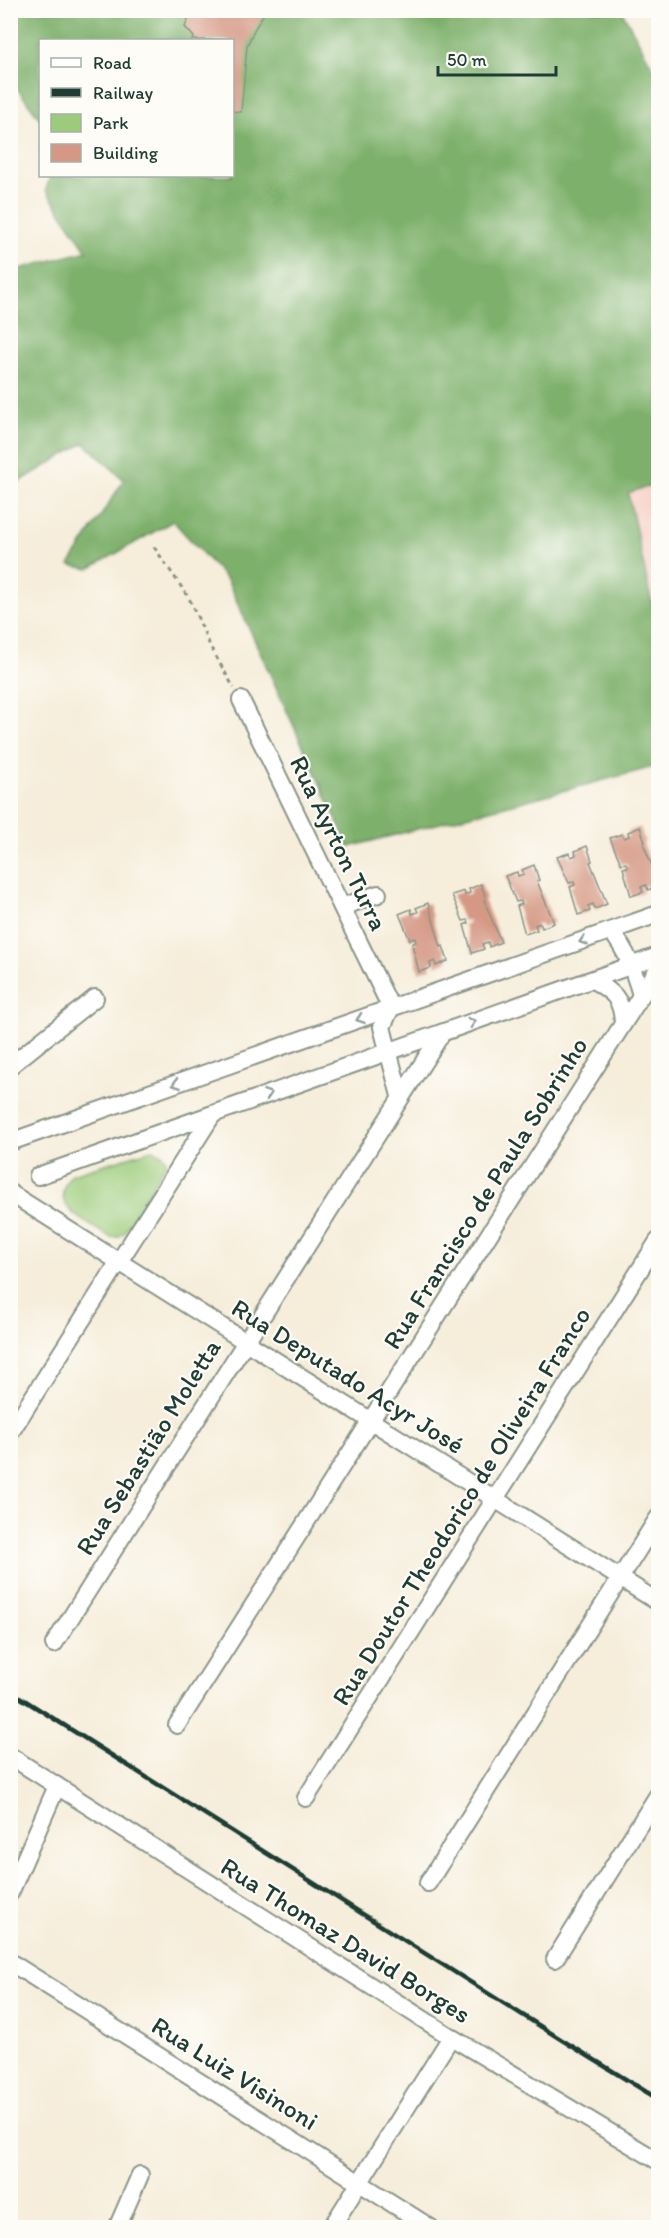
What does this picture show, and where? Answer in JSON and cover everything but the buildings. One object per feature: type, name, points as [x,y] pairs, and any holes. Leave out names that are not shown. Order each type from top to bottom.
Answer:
[{"type":"street","name":"Rua Ayrton Turra","points":[[241,700],[391,1008]]},
{"type":"street","points":[[342,907],[378,894]]},
{"type":"street","points":[[10,1142],[658,914]]},
{"type":"street","points":[[611,931],[633,965],[641,995]]},
{"type":"street","points":[[38,1176],[658,956]]},
{"type":"street","name":"Rua Francisco de Paula Sobrinho","points":[[177,1725],[658,969]]},
{"type":"street","name":"Rua Francisco de Paula Sobrinho","points":[[593,980],[613,993],[620,1002],[623,1023]]},
{"type":"street","points":[[10,1066],[95,998]]},
{"type":"street","points":[[391,1008],[382,1027],[400,1096]]},
{"type":"street","name":"Rua Sebastião Moletta","points":[[54,1644],[442,1033]]},
{"type":"street","points":[[10,1433],[213,1114]]},
{"type":"street","name":"Rua Deputado Acyr José","points":[[10,1193],[658,1602]]},
{"type":"street","name":"Rua Doutor Theodorico de Oliveira Franco","points":[[306,1798],[658,1241]]},
{"type":"street","points":[[428,1883],[658,1518]]},
{"type":"street","name":"Rua Thomaz David Borges","points":[[10,1756],[451,2037],[658,2161]]},
{"type":"street","points":[[10,1893],[57,1786]]},
{"type":"street","points":[[555,1959],[658,1795]]},
{"type":"street","name":"Rua Luiz Visinoni","points":[[10,1962],[431,2228]]},
{"type":"street","points":[[331,2228],[451,2037]]},
{"type":"street","points":[[117,2228],[140,2175]]},
{"type":"path","points":[[154,547],[189,598],[212,648],[241,700]]},
{"type":"shaded area","points":[[658,483],[658,632],[628,493]]},
{"type":"green space","points":[[11,11],[622,11],[658,77],[658,483],[628,493],[658,632],[658,766],[349,847],[227,580],[173,521],[89,569],[69,565],[124,480],[84,443],[11,487],[11,271],[87,251],[46,190],[50,177],[234,177],[234,39],[39,39],[39,118],[11,80]]},
{"type":"green space","points":[[152,1150],[165,1157],[167,1162],[124,1233],[118,1237],[110,1237],[80,1219],[65,1204],[63,1196],[65,1186],[72,1174]]},
{"type":"railway","points":[[10,1691],[658,2099]]}]
